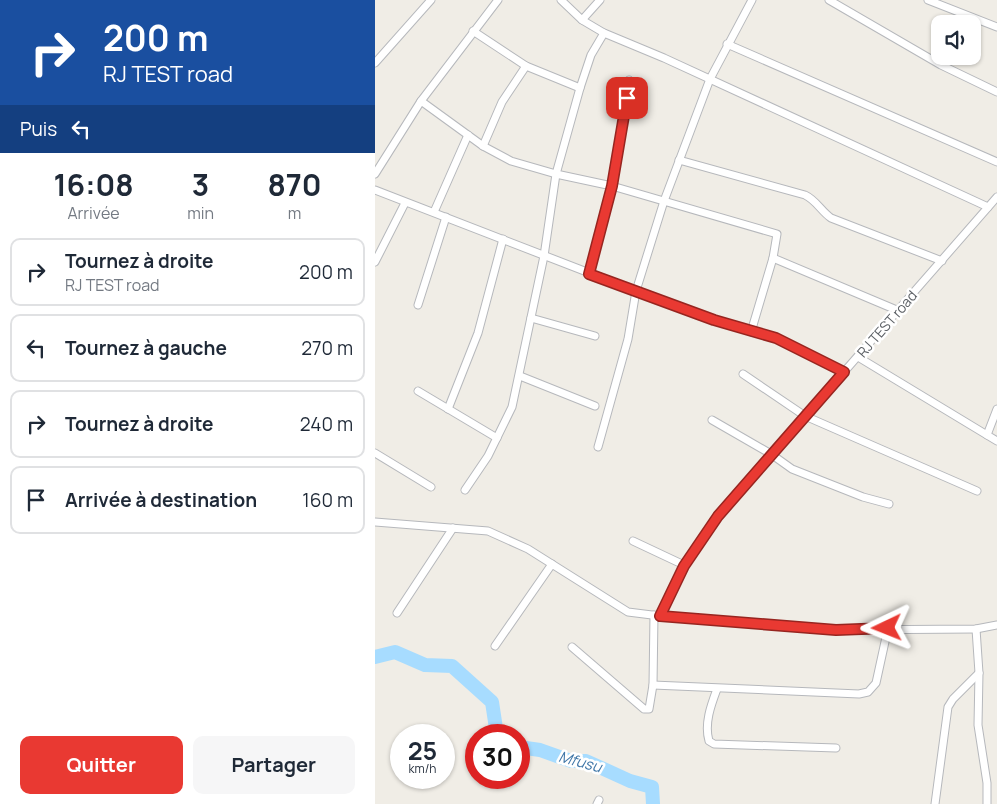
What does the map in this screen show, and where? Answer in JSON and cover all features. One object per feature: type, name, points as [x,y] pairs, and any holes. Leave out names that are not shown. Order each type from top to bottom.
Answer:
[{"type":"street","points":[[375,63],[431,0]]},
{"type":"street","points":[[375,174],[421,101],[498,0]]},
{"type":"street","points":[[561,0],[582,20],[604,33],[710,79],[987,208]]},
{"type":"street","points":[[582,20],[600,0]]},
{"type":"street","points":[[598,447],[628,339],[636,292],[664,201],[710,79],[752,0]]},
{"type":"street","points":[[829,0],[941,65],[997,92]]},
{"type":"street","points":[[928,0],[997,27]]},
{"type":"street","points":[[473,31],[526,66],[580,88]]},
{"type":"street","points":[[465,490],[488,456],[512,407],[543,256],[556,174],[591,55],[604,33]]},
{"type":"street","points":[[727,44],[997,162]]},
{"type":"street","points":[[483,146],[503,102],[526,66]]},
{"type":"street","points":[[589,274],[612,186],[629,80]]},
{"type":"street","points":[[421,101],[483,146],[511,161],[556,174],[612,186],[773,232],[777,236],[773,258],[751,332]]},
{"type":"street","points":[[434,212],[468,135]]},
{"type":"street","points":[[679,160],[813,198],[821,211],[831,218],[942,261]]},
{"type":"street","points":[[375,190],[636,292],[794,346],[844,372]]},
{"type":"street","name":"RJ TEST road","points":[[657,616],[684,566],[718,516],[997,197]]},
{"type":"street","points":[[375,262],[405,203]]},
{"type":"street","points":[[418,305],[446,217]]},
{"type":"street","points":[[448,408],[478,333],[503,239]]},
{"type":"street","points":[[773,258],[899,311]]},
{"type":"street","points":[[531,318],[595,336]]},
{"type":"street","points":[[858,357],[997,441]]},
{"type":"street","points":[[743,374],[805,416],[977,491]]},
{"type":"street","points":[[519,376],[595,406]]},
{"type":"street","points":[[418,391],[497,438]]},
{"type":"street","points":[[987,434],[997,409]]},
{"type":"street","points":[[711,420],[803,474],[863,497],[889,504]]},
{"type":"street","points":[[375,453],[431,487]]},
{"type":"street","points":[[375,522],[488,531],[528,549],[628,612],[836,630],[887,628],[976,629],[997,625]]},
{"type":"street","points":[[397,614],[453,528]]},
{"type":"street","points":[[633,541],[684,566]]},
{"type":"street","points":[[495,646],[552,564]]},
{"type":"street","points":[[572,647],[644,709],[649,709],[653,685],[657,616]]},
{"type":"street","points":[[653,685],[859,694],[868,692],[876,683],[887,628]]},
{"type":"street","points":[[976,629],[979,673],[978,725],[987,783],[987,804]]},
{"type":"street","points":[[935,804],[948,706],[979,673]]},
{"type":"street","points":[[717,689],[709,712],[707,736],[709,741],[714,744],[835,748]]},
{"type":"waterway","name":"Mfusu","points":[[375,657],[395,652],[425,665],[452,666],[492,702],[495,724]]},
{"type":"waterway","name":"Mfusu","points":[[530,749],[540,750],[571,761],[586,761],[630,781],[652,787],[653,804]]},
{"type":"route","points":[[627,98],[612,186],[589,274],[714,320],[776,338],[844,372],[718,516],[684,566],[660,616],[813,629],[887,628]]}]
